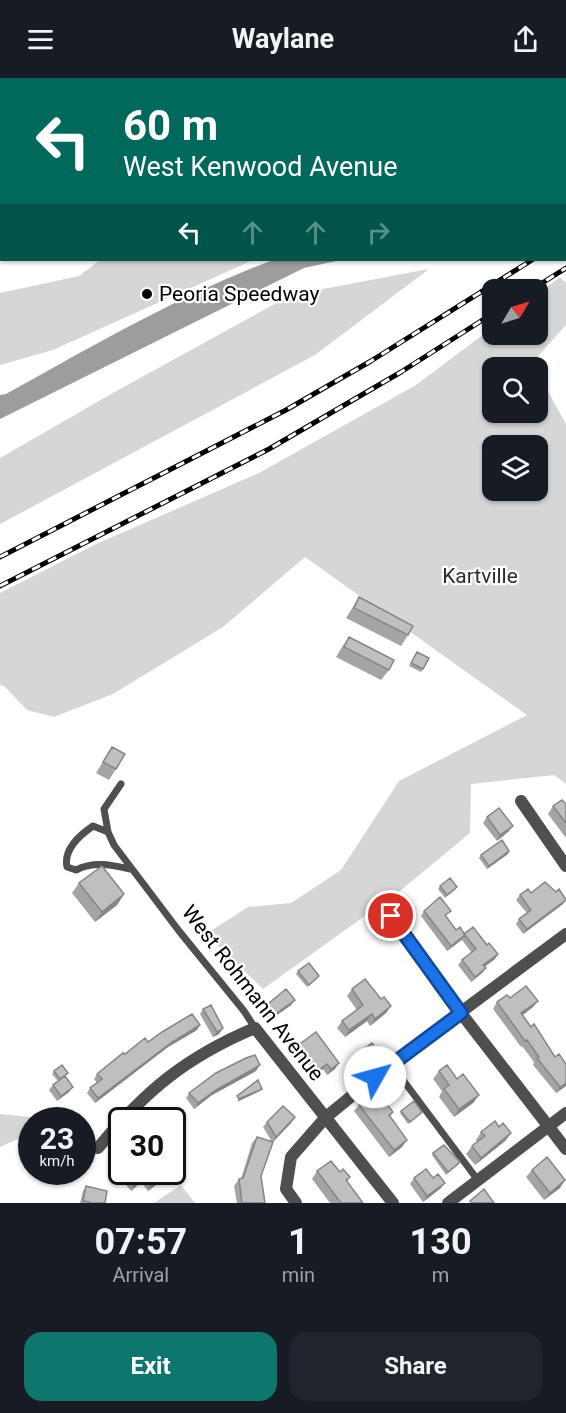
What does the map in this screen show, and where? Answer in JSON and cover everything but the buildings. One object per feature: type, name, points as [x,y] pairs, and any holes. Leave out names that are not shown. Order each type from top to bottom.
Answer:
[{"type":"street","points":[[521,801],[566,866]]},
{"type":"street","points":[[391,916],[461,1013],[566,1149]]},
{"type":"street","points":[[296,1203],[286,1189],[291,1157],[326,1117],[391,1064],[566,934]]},
{"type":"street","points":[[98,1148],[127,1113],[154,1088],[196,1057],[255,1028]]},
{"type":"street","name":"West Rohmann Avenue","points":[[255,1028],[393,1203]]},
{"type":"street","points":[[448,1203],[566,1113]]},
{"type":"lane","points":[[122,784],[105,808],[108,832],[93,826],[83,832],[71,846],[65,860],[67,867],[76,870],[103,864],[130,868]]},
{"type":"lane","name":"West Rohmann Avenue","points":[[108,832],[130,868],[255,1028]]},
{"type":"lane","points":[[391,1064],[477,1179]]},
{"type":"green space","points":[[99,261],[251,261],[53,350],[0,365],[0,293],[79,276]]},
{"type":"green space","points":[[429,269],[315,355],[0,524],[0,458],[291,295]]},
{"type":"green space","name":"Kartville","points":[[560,277],[566,283],[566,325],[537,357],[482,357],[482,423],[548,423],[548,391],[566,424],[566,784],[554,775],[471,784],[470,833],[401,890],[263,989],[206,934],[248,907],[291,903],[341,870],[399,781],[527,715],[305,557],[223,627],[113,694],[54,717],[27,710],[4,686],[0,685],[0,593],[94,545],[259,473],[416,385],[482,336],[482,345],[548,345],[548,286]]},
{"type":"green space","points":[[0,1114],[18,1116],[18,1139],[0,1147]]},
{"type":"green space","points":[[181,1185],[195,1203],[154,1203]]},
{"type":"shaded area","points":[[270,261],[336,261],[304,268],[0,419],[0,395],[6,394],[171,305]]},
{"type":"railway","points":[[0,557],[286,410],[371,361],[530,261]]},
{"type":"railway","points":[[548,279],[566,268]]},
{"type":"railway","points":[[0,586],[269,449],[401,372],[482,320]]},
{"type":"place","name":"Peoria Speedway","points":[[147,294]]},
{"type":"route","points":[[375,1077],[461,1013],[391,916]]}]
